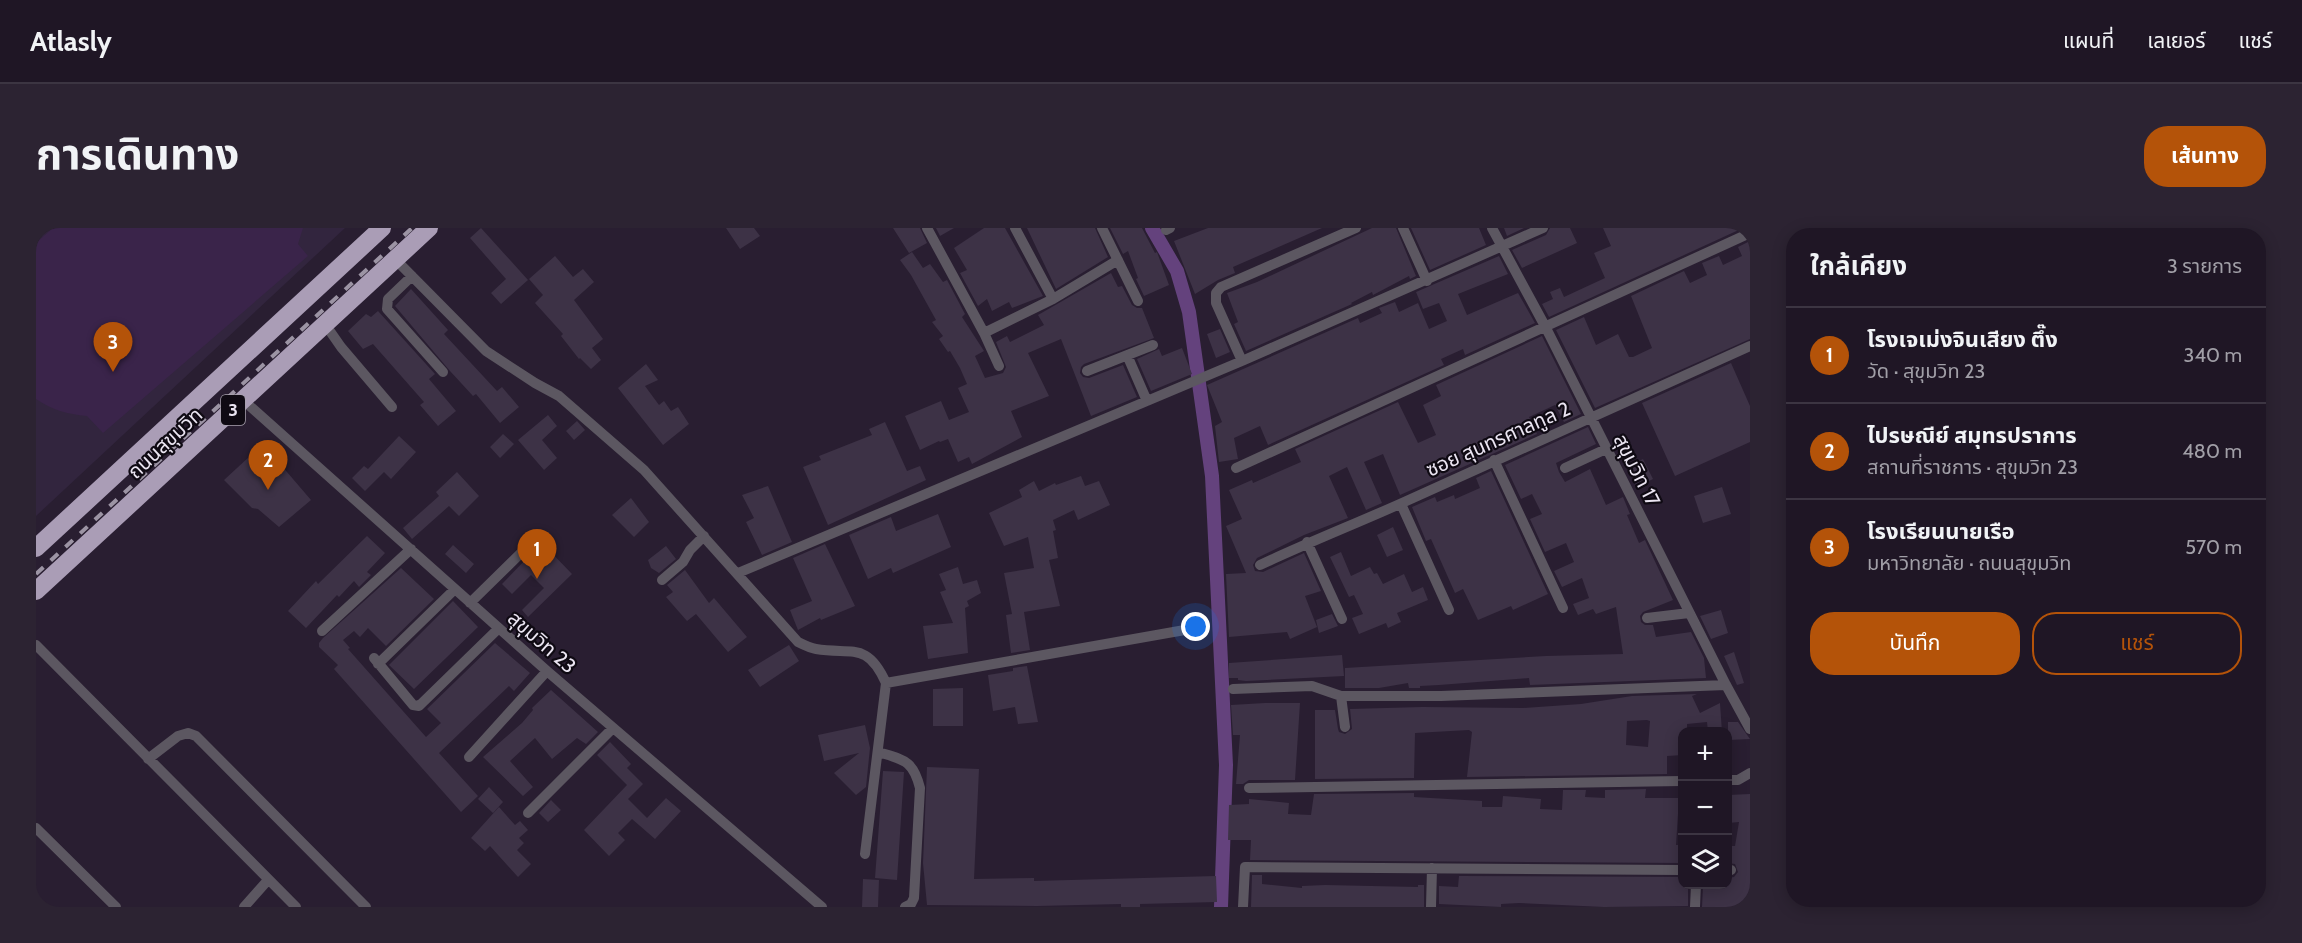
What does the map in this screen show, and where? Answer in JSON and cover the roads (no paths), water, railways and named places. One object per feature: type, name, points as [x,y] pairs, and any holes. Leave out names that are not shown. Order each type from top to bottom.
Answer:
[{"type":"highway","name":"ถนนสุขุมวิท","points":[[36,548],[382,228]]},
{"type":"highway","name":"ถนนสุขุมวิท","points":[[36,591],[429,228]]},
{"type":"street","points":[[927,228],[984,333],[999,366]]},
{"type":"street","points":[[1015,228],[1053,299]]},
{"type":"street","points":[[1102,228],[1138,301]]},
{"type":"street","points":[[1242,361],[1216,303],[1216,293],[1221,287],[1356,228]]},
{"type":"street","points":[[1403,228],[1427,281]]},
{"type":"street","name":"สุขุมวิท 17","points":[[1492,228],[1750,729]]},
{"type":"street","points":[[738,573],[1242,361],[1543,228]]},
{"type":"street","points":[[1236,468],[1750,233]]},
{"type":"street","points":[[395,259],[486,351],[559,396],[644,470],[798,642],[815,649],[857,650],[879,668],[886,682],[865,854]]},
{"type":"street","points":[[984,333],[1053,299],[1118,260]]},
{"type":"street","points":[[412,276],[388,299],[387,309],[443,372]]},
{"type":"street","points":[[325,324],[341,347],[392,408]]},
{"type":"street","points":[[1087,371],[1153,345]]},
{"type":"street","name":"ซอย สุนทรศาลทูล 2","points":[[1260,565],[1307,542],[1401,504],[1750,346]]},
{"type":"street","points":[[1127,356],[1147,401]]},
{"type":"street","name":"สุขุมวิท 23","points":[[243,400],[547,671],[822,907]]},
{"type":"street","points":[[1565,468],[1606,449]]},
{"type":"street","points":[[1494,460],[1563,608]]},
{"type":"street","points":[[1401,504],[1449,610]]},
{"type":"street","points":[[662,580],[683,562],[690,549],[704,536]]},
{"type":"street","points":[[1307,542],[1342,619]]},
{"type":"street","points":[[470,603],[526,548]]},
{"type":"street","points":[[322,631],[411,549]]},
{"type":"street","points":[[455,589],[376,661],[412,705],[419,705],[499,628]]},
{"type":"street","points":[[1647,618],[1689,613]]},
{"type":"street","points":[[886,682],[1196,628]]},
{"type":"street","points":[[36,645],[296,907]]},
{"type":"street","points":[[469,758],[547,671]]},
{"type":"street","points":[[1233,689],[1312,686],[1341,696],[1441,696],[1726,685]]},
{"type":"street","points":[[1341,696],[1345,727]]},
{"type":"street","points":[[528,813],[613,728]]},
{"type":"street","points":[[148,759],[178,736],[188,733],[196,736],[366,907]]},
{"type":"street","points":[[878,752],[907,761],[916,771],[920,788],[914,898],[911,904],[905,907]]},
{"type":"street","points":[[1732,780],[1738,780],[1750,773]]},
{"type":"street","points":[[1249,788],[1678,781]]},
{"type":"street","points":[[36,828],[116,907]]},
{"type":"street","points":[[1243,907],[1245,867],[1678,870]]},
{"type":"street","points":[[1431,907],[1432,868]]},
{"type":"street","points":[[244,907],[268,880]]},
{"type":"street","points":[[1695,907],[1696,889]]},
{"type":"waterway","points":[[1152,228],[1177,271],[1189,312],[1212,476],[1226,765],[1221,907]]},
{"type":"railway","points":[[36,574],[412,228]]},
{"type":"place","name":"โรงเรียนนายเรือ","points":[[113,372]]},
{"type":"place","name":"ไปรษณีย์ สมุทรปราการ","points":[[268,490]]},
{"type":"place","name":"โรงเจเม่งจินเสียง ตึ๊ง","points":[[537,579]]}]
